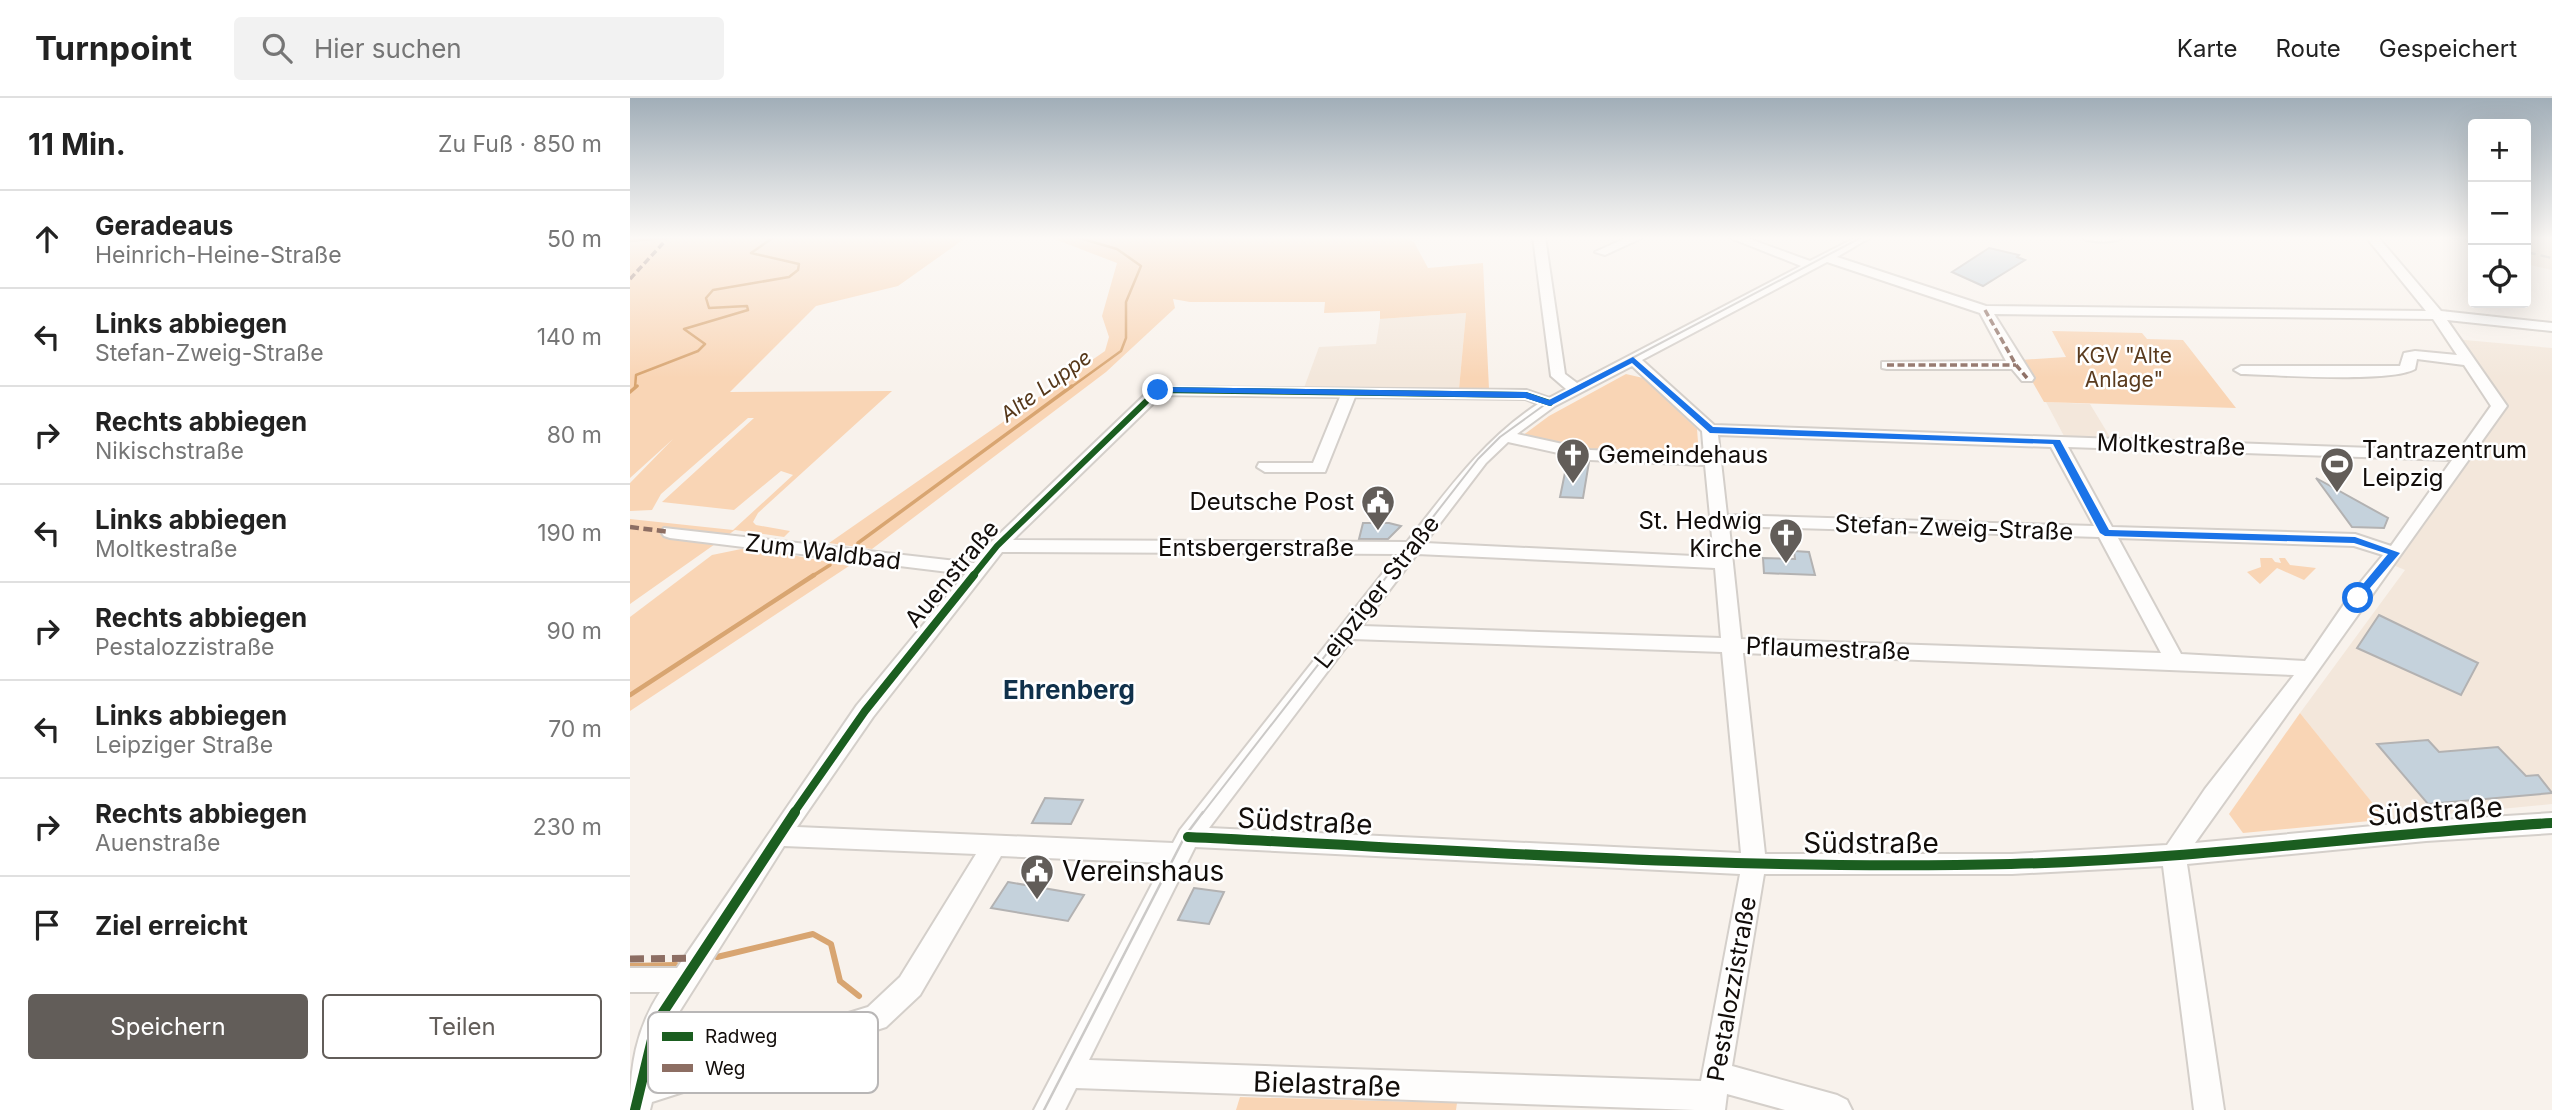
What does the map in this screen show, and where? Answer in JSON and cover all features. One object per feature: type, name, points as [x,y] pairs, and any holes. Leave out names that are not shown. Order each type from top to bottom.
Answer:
[{"type":"street","points":[[1545,284],[1558,376],[1576,389]]},
{"type":"street","name":"Leipziger Straße","points":[[1049,1110],[1183,845],[1480,460],[1504,436],[1550,403],[1774,284]]},
{"type":"street","points":[[1907,284],[1985,310],[2437,316],[2552,327]]},
{"type":"street","points":[[2209,1110],[2174,855],[2213,796],[2310,669],[2358,598],[2395,553],[2499,406],[2470,361],[2411,284]]},
{"type":"street","points":[[1985,310],[2016,365],[2027,378]]},
{"type":"street","points":[[2241,370],[2403,370],[2410,366],[2409,356],[2415,355],[2470,361]]},
{"type":"street","points":[[1633,359],[1710,430]]},
{"type":"street","points":[[1887,365],[2016,365]]},
{"type":"street","name":"Auenstraße","points":[[663,1012],[778,836],[865,711],[976,569],[996,546],[1158,390],[1526,395],[1550,403]]},
{"type":"street","points":[[1265,467],[1319,468],[1349,393]]},
{"type":"street","name":"Moltkestraße","points":[[1710,430],[2464,456]]},
{"type":"street","name":"Pestalozzistraße","points":[[1710,430],[1754,864],[1713,1094]]},
{"type":"street","points":[[1504,436],[1590,455],[1714,460]]},
{"type":"street","points":[[2057,442],[2175,661]]},
{"type":"street","name":"Stefan-Zweig-Straße","points":[[1720,520],[2355,540],[2395,553]]},
{"type":"street","name":"Zum Waldbad","points":[[670,532],[976,569]]},
{"type":"street","name":"Entsbergerstraße","points":[[996,546],[1410,548],[1725,563]]},
{"type":"street","name":"Pflaumestraße","points":[[1345,632],[2175,661],[2310,669]]},
{"type":"street","name":"Südstraße","points":[[778,836],[995,844],[1183,845],[1754,864],[2012,864],[2174,855],[2426,831],[2550,828]]},
{"type":"street","points":[[878,1016],[910,986],[995,844]]},
{"type":"street","points":[[630,980],[684,980]]},
{"type":"street","name":"Auenstraße","points":[[637,1100],[648,1055]]},
{"type":"street","name":"Bielastraße","points":[[1068,1073],[1212,1080],[1713,1094],[1837,1110]]},
{"type":"street","points":[[637,1100],[657,1093]]},
{"type":"shaded area","points":[[1466,313],[1459,389],[1304,388],[1319,347],[1376,344],[1380,319]]},
{"type":"shaded area","points":[[2443,338],[2552,348],[2552,804],[2386,820],[2300,713],[2405,570],[2386,562],[2489,405]]},
{"type":"shaded area","points":[[2046,402],[2090,404],[2110,437],[2064,436]]},
{"type":"green space","points":[[630,284],[900,284],[816,306],[730,392],[892,391],[758,513],[753,522],[756,525],[790,531],[784,537],[735,530],[630,604],[630,519],[733,530],[793,475],[781,471],[734,510],[662,502],[754,418],[748,418],[661,494],[652,510],[630,511],[630,483],[673,439],[630,478]]},
{"type":"green space","points":[[1111,284],[1484,284],[1489,389],[1459,389],[1466,313],[1380,319],[1380,311],[1324,313],[1325,302],[1190,302],[1173,299],[1175,308],[1106,372],[872,549],[829,543],[1105,351],[1109,337],[1102,316]]},
{"type":"green space","name":"KGV \"Alte Anlage\"","points":[[2052,331],[2142,333],[2147,339],[2183,340],[2236,408],[2044,402],[2020,360],[2066,357]]},
{"type":"green space","points":[[1626,374],[1643,378],[1697,429],[1699,455],[1592,450],[1522,436],[1549,416]]},
{"type":"green space","points":[[751,547],[849,566],[630,711],[630,617],[712,555]]},
{"type":"green space","points":[[2260,558],[2272,558],[2281,563],[2279,558],[2285,558],[2290,565],[2316,568],[2304,580],[2277,568],[2260,584],[2247,572],[2261,567]]},
{"type":"green space","points":[[2300,713],[2383,816],[2380,820],[2243,833],[2229,814]]},
{"type":"green space","points":[[1240,1097],[1457,1103],[1456,1110],[1236,1110]]},
{"type":"building","name":"Gemeindehaus","points":[[1568,458],[1589,462],[1583,498],[1560,497]]},
{"type":"building","points":[[2316,478],[2388,518],[2384,528],[2352,527]]},
{"type":"building","name":"Deutsche Post","points":[[1363,523],[1401,526],[1388,539],[1359,539]]},
{"type":"building","name":"St. Hedwig Kirche","points":[[1794,551],[1809,552],[1815,575],[1764,573],[1763,558],[1795,559]]},
{"type":"building","points":[[2379,615],[2478,663],[2461,695],[2357,648]]},
{"type":"building","points":[[2428,740],[2439,752],[2498,747],[2526,776],[2538,775],[2552,793],[2428,804],[2377,744]]},
{"type":"building","points":[[1045,798],[1083,800],[1071,824],[1032,823]]},
{"type":"building","name":"Vereinshaus","points":[[1008,882],[1084,895],[1068,921],[991,908]]},
{"type":"building","points":[[1194,888],[1224,892],[1209,924],[1178,920]]},
{"type":"waterway","points":[[635,388],[636,375],[698,351],[705,344],[684,329],[748,310],[747,306],[709,308],[706,298],[713,290],[747,284]]},
{"type":"waterway","name":"Alte Luppe","points":[[1070,388],[1121,351],[1126,338],[1126,302],[1133,284]]},
{"type":"waterway","name":"Alte Luppe","points":[[858,543],[1072,386]]},
{"type":"waterway","points":[[630,392],[635,388]]},
{"type":"waterway","name":"Alte Luppe","points":[[811,577],[830,565]]},
{"type":"waterway","name":"Alte Luppe","points":[[630,695],[814,575]]},
{"type":"waterway","points":[[717,957],[813,934],[831,944],[840,981],[859,996]]},
{"type":"waterway","points":[[630,966],[676,965]]},
{"type":"tram line","points":[[1202,814],[1478,459],[1500,437],[1547,403],[1772,284]]},
{"type":"tram line","points":[[1044,1110],[1185,836],[1203,812]]},
{"type":"marked path","points":[[1985,310],[2016,365],[2027,378]]},
{"type":"marked path","points":[[1887,365],[2016,365]]},
{"type":"marked path","points":[[630,527],[670,532]]},
{"type":"marked path","points":[[630,959],[698,958]]},
{"type":"cycle path","points":[[663,1012],[778,836],[865,711],[997,546],[1158,390],[1526,395],[1550,403]]},
{"type":"cycle path","points":[[1188,837],[1754,864],[2012,864],[2174,855],[2426,831],[2552,823]]},
{"type":"cycle path","points":[[635,1110],[648,1056]]},
{"type":"place","name":"Gemeindehaus","points":[[1573,485]]},
{"type":"place","name":"Tantrazentrum Leipzig","points":[[2337,494]]},
{"type":"place","name":"Deutsche Post","points":[[1378,532]]},
{"type":"place","name":"St. Hedwig Kirche","points":[[1786,565]]},
{"type":"place","name":"Vereinshaus","points":[[1037,901]]},
{"type":"district","name":"Ehrenberg","points":[[1069,690]]},
{"type":"route","points":[[1158,390],[1526,395],[1550,403],[1633,359],[1710,430],[2057,442],[2105,533],[2355,540],[2395,553],[2358,598]]}]
